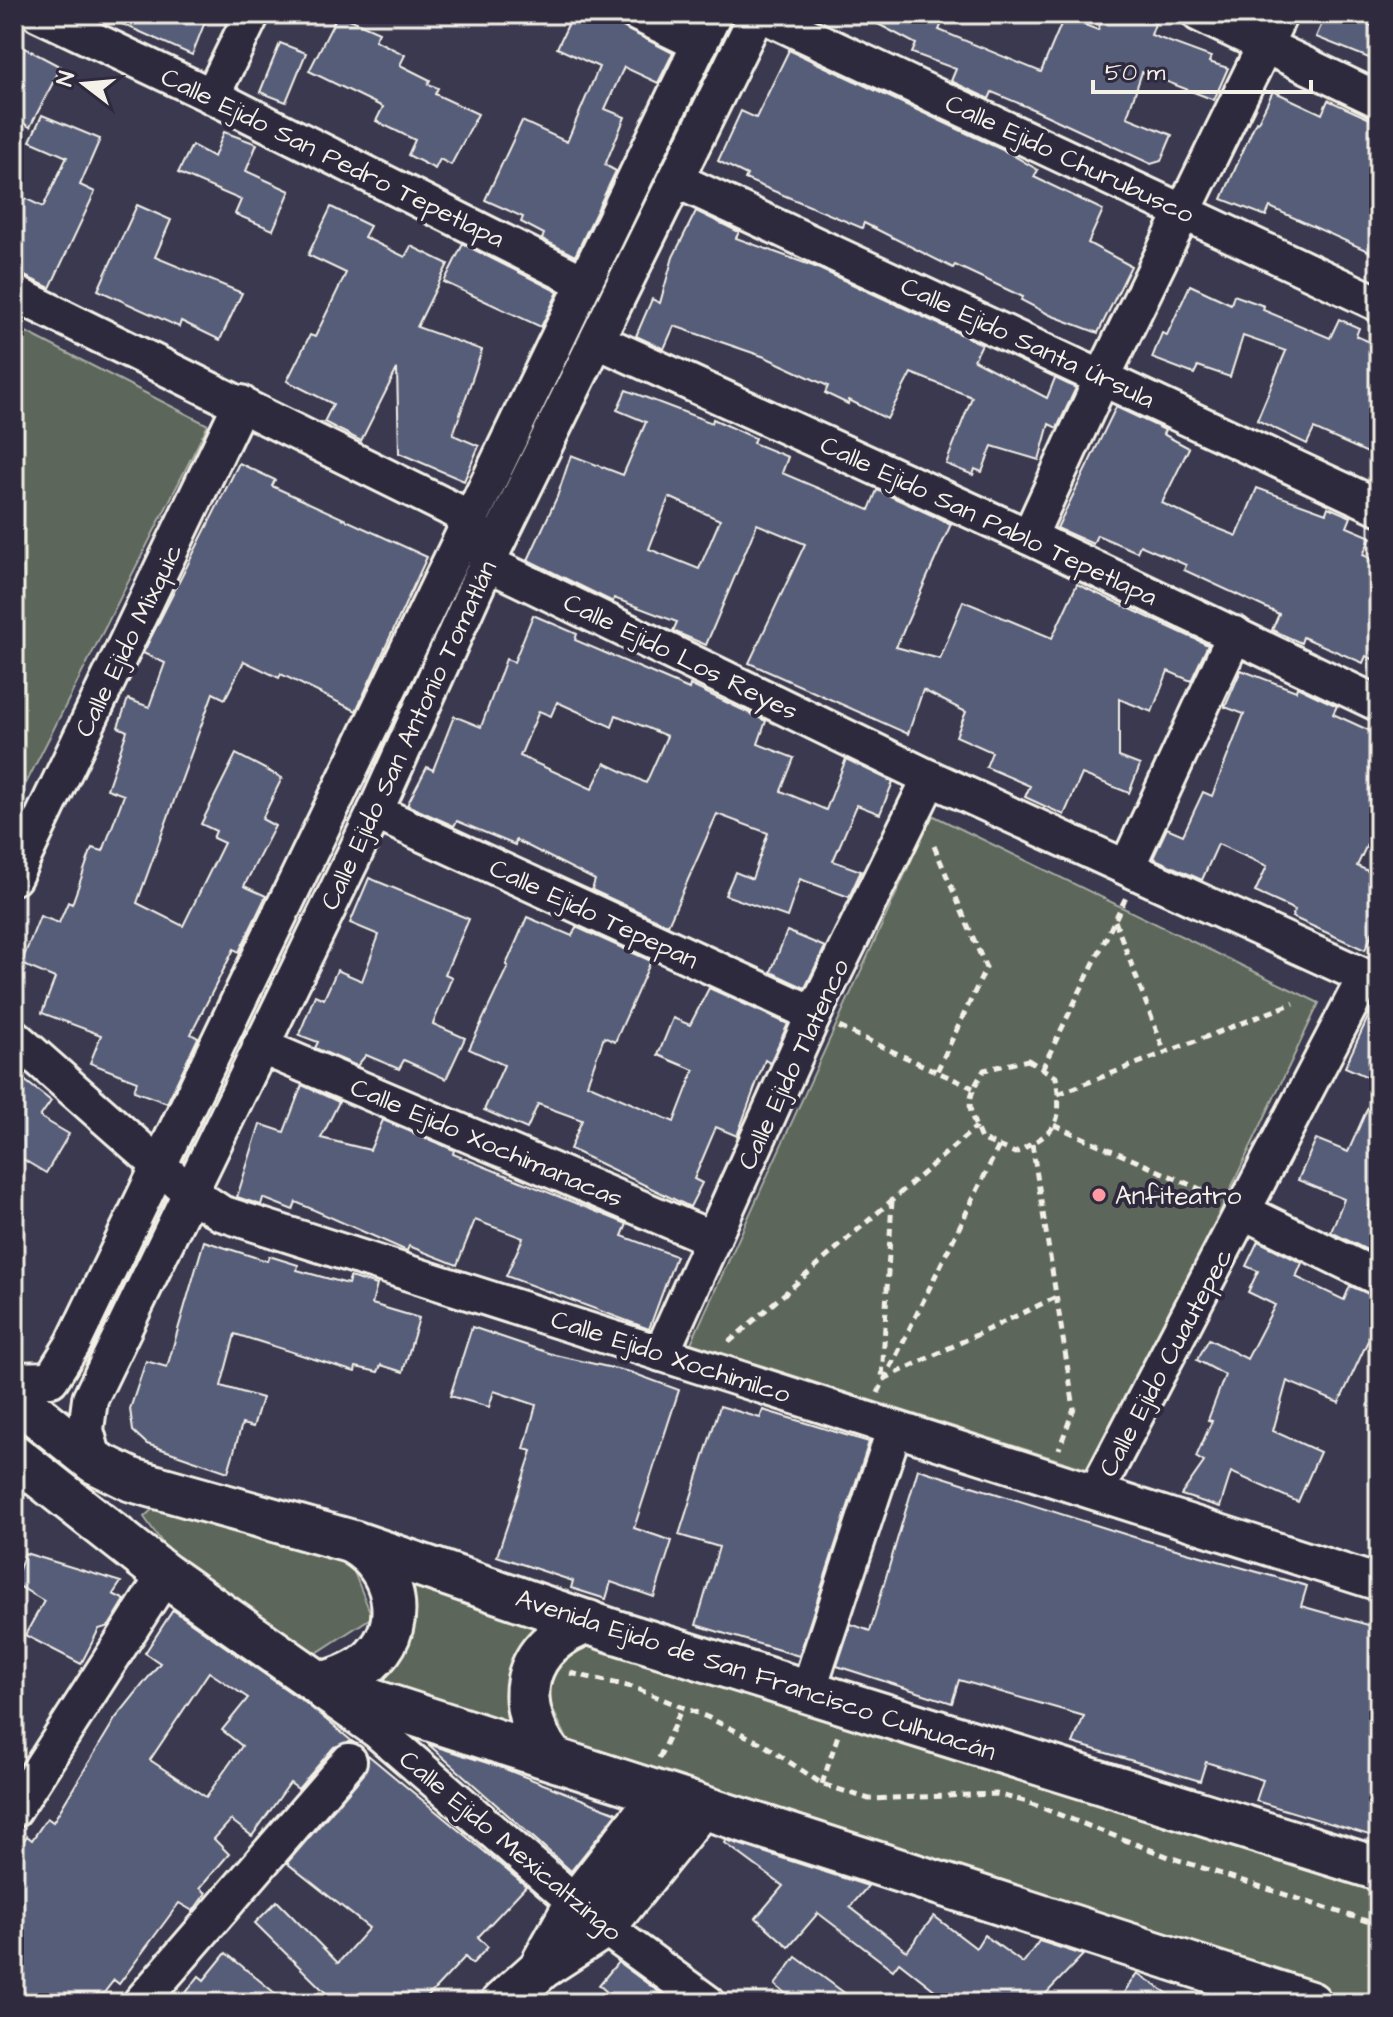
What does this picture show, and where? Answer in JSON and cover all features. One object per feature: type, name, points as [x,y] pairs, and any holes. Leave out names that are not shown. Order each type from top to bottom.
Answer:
[{"type":"street","name":"Calle Ejido San Pedro Tepetlapa","points":[[39,14],[212,96],[583,282]]},
{"type":"street","points":[[212,96],[252,14]]},
{"type":"street","points":[[638,14],[707,29]]},
{"type":"street","name":"Calle Ejido San Antonio Tomatlán","points":[[95,1462],[86,1430],[90,1399],[188,1191],[375,812],[487,563],[759,14]]},
{"type":"street","name":"Calle Ejido Churubusco","points":[[759,14],[1185,210],[1379,304]]},
{"type":"street","points":[[1199,14],[1379,100]]},
{"type":"street","points":[[1029,537],[1103,376],[1280,14]]},
{"type":"street","name":"Calle Ejido San Antonio Tomatlán","points":[[14,1380],[51,1379],[73,1344],[707,29]]},
{"type":"street","name":"Calle Ejido Santa Úrsula","points":[[676,180],[1379,507]]},
{"type":"street","points":[[15,296],[241,403],[470,518],[487,563]]},
{"type":"street","name":"Calle Ejido San Pablo Tepetlapa","points":[[598,341],[1029,537],[1379,704]]},
{"type":"street","name":"Calle Ejido Mixquic","points":[[14,877],[241,403]]},
{"type":"street","name":"Calle Ejido Los Reyes","points":[[487,563],[930,778],[1372,980]]},
{"type":"street","points":[[1132,870],[1235,634]]},
{"type":"street","name":"Calle Ejido Tlatenco","points":[[661,1354],[814,1014],[930,778]]},
{"type":"street","name":"Calle Ejido Tepepan","points":[[375,812],[814,1014]]},
{"type":"street","name":"Calle Ejido Cuautepec","points":[[1096,1492],[1244,1212],[1372,980]]},
{"type":"street","name":"Calle Ejido Xochimilco","points":[[14,1037],[188,1191],[221,1213],[1379,1583]]},
{"type":"street","name":"Calle Ejido Xochimanacas","points":[[260,1046],[713,1239]]},
{"type":"street","points":[[1244,1212],[1379,1278]]},
{"type":"street","name":"Avenida Ejido de San Francisco Culhuacán","points":[[14,1397],[95,1462],[132,1480],[353,1542],[588,1622],[1379,1869]]},
{"type":"street","points":[[808,1691],[882,1424]]},
{"type":"street","points":[[14,1456],[165,1575],[320,1684],[700,1808],[1228,1992],[1310,2003]]},
{"type":"street","points":[[320,1684],[364,1666],[376,1656],[391,1630],[394,1604],[388,1579],[368,1551],[353,1542]]},
{"type":"street","points":[[14,1810],[165,1575]]},
{"type":"street","points":[[552,1758],[533,1731],[527,1715],[527,1690],[534,1665],[556,1637],[588,1622]]},
{"type":"street","name":"Calle Ejido Mexicaltzingo","points":[[320,1684],[321,1691],[376,1730],[590,1915],[708,2003]]},
{"type":"street","points":[[140,2003],[349,1761]]},
{"type":"street","points":[[590,1915],[648,1791]]},
{"type":"street","points":[[502,2003],[541,1968],[590,1915],[700,1808]]},
{"type":"path","points":[[934,846],[986,968],[937,1071]]},
{"type":"path","points":[[1042,1069],[1115,921],[1132,870]]},
{"type":"path","points":[[1115,921],[1165,1053]]},
{"type":"path","points":[[1058,1094],[1294,1003]]},
{"type":"path","points":[[814,1014],[973,1088]]},
{"type":"path","points":[[1028,1060],[1042,1069],[1056,1077],[1061,1111],[1048,1135],[1015,1153],[981,1139],[968,1110],[973,1088],[984,1070],[1028,1060]]},
{"type":"path","points":[[1054,1125],[1145,1163],[1244,1212]]},
{"type":"path","points":[[705,1368],[718,1352],[976,1127]]},
{"type":"path","points":[[1032,1144],[1074,1408],[1049,1476]]},
{"type":"path","points":[[882,1380],[999,1146]]},
{"type":"path","points":[[882,1424],[892,1200]]},
{"type":"path","points":[[882,1380],[1056,1297]]},
{"type":"path","points":[[534,1665],[632,1687],[761,1743],[822,1784],[869,1799],[996,1794],[1024,1801],[1169,1857],[1379,1925]]},
{"type":"path","points":[[822,1784],[848,1704]]},
{"type":"path","points":[[648,1791],[682,1708]]},
{"type":"green space","points":[[26,332],[208,425],[14,807],[14,357]]},
{"type":"green space","points":[[932,815],[1319,1003],[1096,1472],[691,1343]]},
{"type":"green space","points":[[159,1503],[346,1552],[372,1617],[315,1654],[178,1565],[144,1517]]},
{"type":"green space","points":[[371,1559],[1379,1883],[1379,2003],[1314,2003],[582,1769],[541,1686],[521,1682],[561,1754],[329,1672],[381,1638]]},
{"type":"building","points":[[100,14],[208,14],[192,55]]},
{"type":"building","points":[[338,14],[379,32],[375,40],[405,55],[400,65],[430,80],[428,84],[438,88],[435,94],[478,114],[451,165],[440,159],[435,169],[408,155],[415,140],[376,121],[383,107],[309,71]]},
{"type":"building","points":[[573,14],[598,14],[673,53],[658,83],[624,67],[605,109],[625,117],[605,165],[616,171],[575,256],[542,239],[544,234],[521,222],[523,217],[485,200],[522,121],[567,142],[599,67],[557,48]]},
{"type":"building","points":[[859,14],[946,14],[939,30],[1041,72],[1064,17],[1098,30],[1104,14],[1138,14],[1156,21],[1151,35],[1211,57],[1209,62],[1228,68],[1214,100],[1142,72],[1127,117],[1172,135],[1161,161],[1151,164],[992,92],[989,99],[951,81],[956,69],[912,53],[916,44]]},
{"type":"building","points":[[1326,14],[1345,14],[1379,29],[1379,62],[1316,37]]},
{"type":"building","points":[[280,43],[306,53],[286,102],[260,92]]},
{"type":"building","points":[[25,48],[61,67],[30,127],[14,118],[14,69]]},
{"type":"building","points":[[789,50],[1009,153],[1038,170],[1034,177],[1103,210],[1088,243],[1131,266],[1098,333],[1050,315],[1021,300],[1023,297],[955,265],[953,268],[864,223],[862,228],[745,179],[747,175],[718,161],[741,111],[756,118]]},
{"type":"building","points":[[1273,91],[1322,114],[1328,100],[1379,123],[1379,256],[1270,207],[1266,216],[1222,199],[1256,121]]},
{"type":"building","points":[[42,115],[100,139],[80,185],[95,192],[50,288],[14,271],[14,193],[43,207],[67,157],[30,141]]},
{"type":"building","points":[[224,132],[257,144],[246,171],[290,191],[273,230],[235,214],[241,200],[178,173],[192,145],[214,157]]},
{"type":"building","points":[[137,205],[171,220],[155,257],[242,293],[220,340],[181,321],[179,327],[98,290]]},
{"type":"building","points":[[331,207],[370,226],[364,237],[405,257],[411,246],[448,264],[417,327],[482,350],[453,435],[479,446],[464,481],[399,453],[397,369],[361,441],[324,422],[333,404],[287,381],[310,335],[315,337],[346,273],[308,255]]},
{"type":"building","points":[[696,211],[739,232],[736,238],[813,266],[982,344],[974,360],[1047,398],[1055,378],[1076,388],[1057,428],[1049,424],[1039,460],[992,446],[982,472],[975,469],[973,475],[946,464],[972,397],[911,373],[887,419],[849,400],[848,404],[825,393],[828,386],[765,357],[674,326],[664,349],[636,336],[652,299],[660,303],[673,257]]},
{"type":"building","points":[[463,244],[558,292],[541,327],[444,282]]},
{"type":"building","points":[[1190,285],[1231,304],[1234,295],[1264,306],[1263,310],[1330,338],[1339,319],[1359,328],[1356,336],[1379,346],[1379,384],[1370,403],[1379,407],[1379,458],[1314,429],[1307,444],[1257,420],[1286,351],[1243,336],[1230,377],[1198,366],[1194,374],[1152,358],[1162,333],[1167,335]]},
{"type":"building","points":[[626,390],[712,423],[713,419],[755,438],[753,443],[788,457],[782,473],[869,510],[877,490],[951,524],[896,647],[940,659],[963,601],[1052,638],[1077,584],[1208,645],[1191,681],[1168,671],[1152,712],[1119,699],[1119,757],[1140,765],[1129,793],[1082,774],[1064,815],[1025,797],[1030,786],[986,767],[992,752],[956,736],[966,712],[923,690],[908,734],[749,663],[805,544],[757,524],[706,645],[673,631],[677,622],[614,598],[613,602],[528,560],[557,497],[571,455],[623,475],[646,422],[617,410]],"holes":[[[669,497],[720,520],[699,569],[649,549]]]},
{"type":"building","points":[[1116,407],[1165,430],[1163,434],[1189,448],[1162,503],[1204,523],[1237,536],[1257,488],[1326,513],[1328,507],[1351,517],[1347,527],[1371,537],[1363,555],[1379,562],[1379,662],[1366,656],[1363,663],[1303,637],[1301,643],[1272,630],[1279,614],[1184,570],[1186,565],[1140,545],[1137,552],[1097,535],[1093,544],[1057,528]]},
{"type":"building","points":[[239,463],[275,480],[272,486],[427,557],[356,711],[281,674],[279,678],[244,661],[225,699],[213,693],[137,903],[183,926],[224,843],[213,838],[216,831],[201,824],[236,754],[282,778],[262,819],[275,826],[244,886],[266,896],[239,952],[234,949],[191,1034],[198,1038],[167,1103],[134,1091],[137,1081],[90,1063],[101,1035],[42,1013],[55,978],[21,964],[40,916],[59,923],[68,902],[72,904],[92,848],[103,851],[124,795],[107,789],[127,731],[118,727],[128,699],[149,707],[165,663],[143,653]]},
{"type":"building","points":[[533,615],[577,634],[575,640],[689,689],[690,685],[766,721],[758,744],[794,758],[781,791],[826,810],[846,759],[893,782],[880,814],[857,805],[833,861],[861,871],[849,897],[800,879],[787,917],[725,895],[735,872],[752,879],[768,833],[717,814],[668,925],[592,890],[595,880],[516,840],[515,845],[457,821],[454,826],[407,805],[427,767],[433,770],[454,716],[481,727],[506,659],[514,662]],"holes":[[[557,702],[612,727],[616,715],[667,736],[646,783],[605,763],[592,789],[520,756],[539,711],[551,716]]]},
{"type":"building","points":[[1241,670],[1296,691],[1297,687],[1337,706],[1333,714],[1379,735],[1379,819],[1357,866],[1379,876],[1379,918],[1365,950],[1292,917],[1295,910],[1255,892],[1267,866],[1218,844],[1202,880],[1153,858],[1167,828],[1183,835],[1203,792],[1212,796],[1244,714],[1225,707]]},
{"type":"building","points":[[369,878],[469,919],[445,974],[452,977],[433,1024],[465,1038],[446,1079],[404,1060],[399,1069],[366,1055],[357,1066],[315,1048],[318,1042],[299,1035],[315,995],[324,999],[337,970],[362,981],[379,935],[350,923]]},
{"type":"building","points":[[527,917],[572,936],[576,927],[651,961],[615,1042],[604,1037],[587,1084],[674,1122],[694,1070],[658,1055],[673,1018],[690,1025],[709,988],[788,1024],[770,1063],[765,1060],[737,1136],[716,1127],[694,1179],[702,1183],[690,1207],[570,1149],[582,1120],[538,1104],[527,1129],[484,1110],[504,1065],[469,1049]]},
{"type":"building","points":[[787,931],[825,947],[805,988],[771,972]]},
{"type":"building","points":[[1375,1002],[1379,1003],[1379,1082],[1345,1067]]},
{"type":"building","points":[[14,1072],[51,1101],[40,1117],[69,1134],[46,1173],[14,1154]]},
{"type":"building","points":[[1379,1082],[1379,1184],[1368,1210],[1379,1214],[1379,1256],[1331,1232],[1344,1199],[1298,1180],[1316,1139],[1348,1152]]},
{"type":"building","points":[[302,1085],[339,1102],[321,1138],[370,1150],[383,1120],[454,1150],[453,1154],[627,1224],[622,1236],[676,1256],[649,1329],[506,1276],[523,1238],[475,1220],[457,1265],[409,1246],[407,1251],[296,1202],[293,1210],[263,1198],[261,1205],[237,1197],[260,1124],[284,1132]]},
{"type":"building","points":[[204,1241],[267,1261],[269,1256],[298,1265],[297,1270],[348,1284],[350,1277],[377,1285],[372,1304],[419,1318],[403,1372],[381,1365],[378,1372],[356,1367],[355,1372],[235,1334],[221,1386],[262,1398],[253,1427],[242,1424],[228,1472],[147,1444],[133,1431],[130,1409],[146,1361],[167,1367]]},
{"type":"building","points":[[1258,1241],[1302,1263],[1296,1277],[1344,1300],[1350,1286],[1379,1298],[1379,1317],[1339,1403],[1287,1381],[1273,1431],[1320,1452],[1298,1502],[1231,1472],[1220,1507],[1181,1495],[1204,1462],[1196,1457],[1212,1421],[1208,1420],[1225,1375],[1197,1360],[1209,1339],[1247,1359],[1275,1305],[1248,1292],[1258,1271],[1246,1266]]},
{"type":"building","points":[[472,1327],[555,1355],[630,1372],[679,1390],[634,1528],[672,1541],[654,1597],[611,1582],[606,1599],[571,1588],[573,1581],[497,1556],[532,1451],[524,1449],[536,1405],[494,1391],[489,1407],[450,1396]]},
{"type":"building","points":[[720,1406],[760,1418],[763,1410],[869,1442],[799,1656],[696,1625],[719,1547],[679,1535]]},
{"type":"building","points":[[918,1469],[1137,1538],[1307,1586],[1301,1606],[1379,1628],[1379,1838],[1256,1801],[1263,1780],[1206,1762],[1200,1781],[1073,1743],[1084,1716],[959,1680],[952,1703],[837,1666],[851,1624],[870,1631]]},
{"type":"building","points":[[25,1553],[121,1582],[113,1594],[125,1600],[109,1626],[99,1629],[81,1664],[25,1635],[44,1601],[14,1583]]},
{"type":"building","points":[[173,1610],[307,1704],[353,1742],[334,1747],[298,1789],[290,1783],[252,1836],[231,1820],[214,1839],[229,1854],[200,1888],[206,1893],[193,1911],[179,1903],[119,1984],[114,1980],[96,2003],[14,2003],[14,1855],[27,1836],[32,1840],[47,1818],[53,1822],[115,1719],[160,1663],[145,1653]],"holes":[[[209,1672],[248,1698],[222,1730],[242,1746],[206,1797],[150,1760]]]},
{"type":"building","points":[[428,1744],[500,1767],[617,1813],[571,1871]]},
{"type":"building","points":[[368,1755],[526,1886],[478,1937],[488,1947],[472,1964],[465,1957],[422,2003],[336,2003],[255,1923],[277,1901],[338,1963],[369,1928],[287,1863],[364,1774]]},
{"type":"building","points":[[726,1840],[868,1886],[850,1907],[907,1951],[934,1916],[976,1948],[984,1935],[1023,1963],[1039,1941],[1083,1955],[1037,2003],[951,2003],[899,1962],[893,1970],[818,1913],[789,1947],[756,1918],[783,1886],[725,1843]]},
{"type":"building","points":[[226,1953],[287,2003],[178,2003],[199,1976],[204,1980]]},
{"type":"building","points":[[796,1957],[858,2003],[797,2003],[775,1985]]},
{"type":"building","points":[[618,1962],[674,2003],[619,2003],[599,1985]]},
{"type":"building","points":[[1137,1973],[1182,2003],[1117,2003]]},
{"type":"place","name":"Anfiteatro","points":[[1099,1195]]}]
